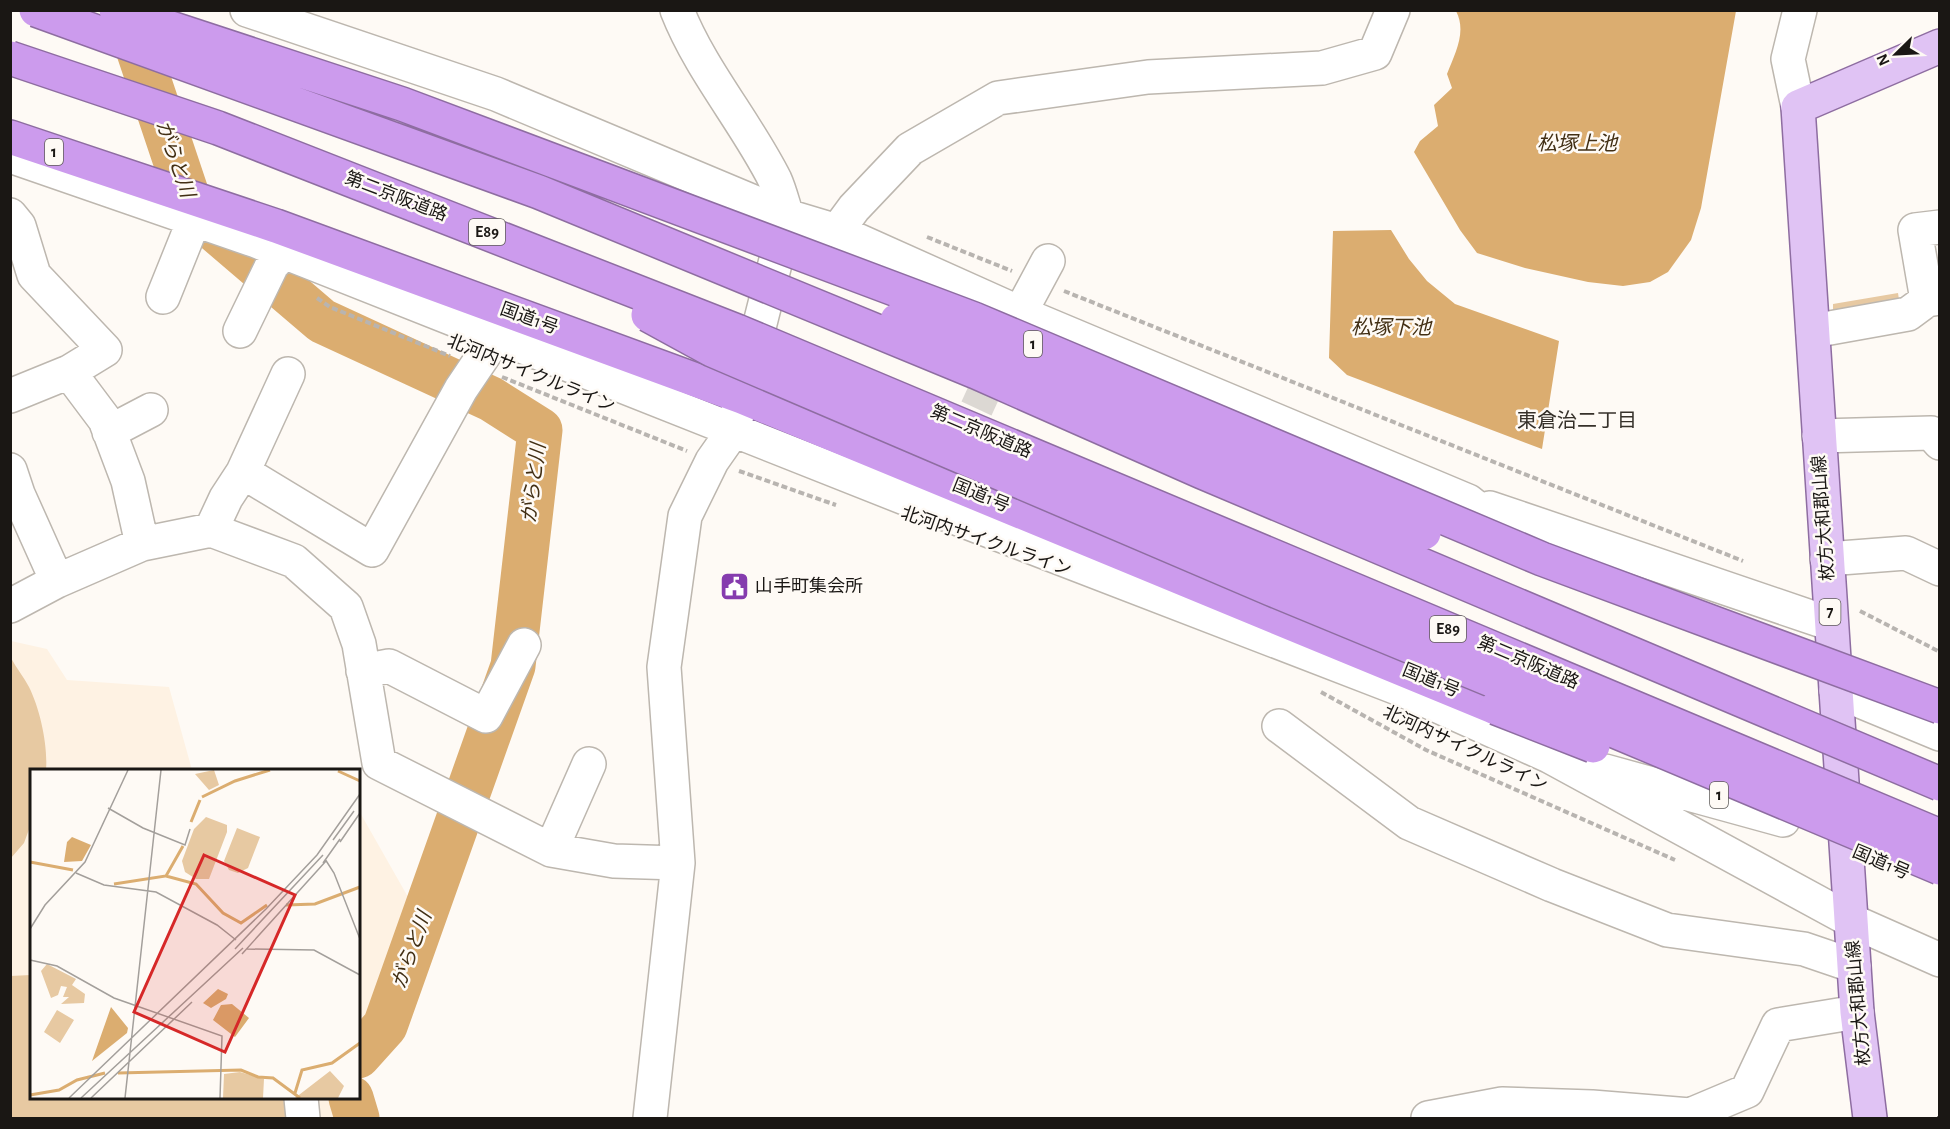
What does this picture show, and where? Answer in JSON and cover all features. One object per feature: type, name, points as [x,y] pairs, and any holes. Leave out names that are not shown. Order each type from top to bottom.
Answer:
[{"type":"highway","points":[[36,10],[539,192],[976,372],[1202,472],[1940,784]]},
{"type":"highway","name":"1","points":[[116,10],[402,104],[974,319],[1542,559],[1940,707]]},
{"type":"highway","name":"第二京阪道路","points":[[10,58],[218,128],[737,331],[1940,836]]},
{"type":"highway","name":"国道1号","points":[[10,137],[98,166],[280,239],[742,397],[1496,708],[1783,820],[1940,888]]},
{"type":"highway","points":[[517,244],[712,350],[1271,589],[1940,868]]},
{"type":"highway","points":[[754,280],[980,343],[1203,448],[1641,616],[1940,727]]},
{"type":"main road","points":[[1798,107],[1940,46]]},
{"type":"main road","name":"枚方大和郡山線","points":[[1798,107],[1857,1012],[1870,1117]]},
{"type":"street","points":[[247,10],[496,93],[787,216],[837,231],[1020,313],[1468,501],[1830,610]]},
{"type":"street","points":[[650,1119],[678,863],[664,667],[685,516],[712,462],[733,431],[787,216],[776,182],[751,137],[687,35],[677,10]]},
{"type":"street","points":[[837,231],[854,208],[910,149],[998,98],[1148,77],[1322,68],[1375,53],[1393,10]]},
{"type":"street","points":[[1798,107],[1788,59],[1800,10]]},
{"type":"street","points":[[10,156],[194,220],[280,239],[496,337],[1400,689],[1550,756],[1852,921],[1940,960]]},
{"type":"street","points":[[10,215],[19,226],[34,275],[105,350],[69,372],[10,396]]},
{"type":"street","points":[[163,297],[194,220]]},
{"type":"street","points":[[1812,331],[1908,314],[1933,299],[1915,230],[1940,227]]},
{"type":"street","points":[[240,331],[272,266],[280,239]]},
{"type":"street","points":[[1020,313],[1042,271]]},
{"type":"street","points":[[243,472],[372,550],[463,386],[496,337]]},
{"type":"street","points":[[69,372],[105,420],[128,480],[142,544]]},
{"type":"street","points":[[211,530],[226,498],[243,472],[288,374]]},
{"type":"street","points":[[109,432],[152,410]]},
{"type":"street","points":[[1819,436],[1931,434],[1940,443]]},
{"type":"street","points":[[10,470],[18,494],[57,581]]},
{"type":"street","points":[[1468,501],[1542,559]]},
{"type":"street","points":[[10,606],[57,581],[142,544],[211,530],[294,561],[346,607],[359,644],[379,763],[551,850],[614,861],[678,863]]},
{"type":"street","points":[[1827,559],[1906,553],[1940,569]]},
{"type":"street","points":[[363,671],[389,666],[486,716],[524,645]]},
{"type":"street","points":[[1836,691],[1940,734]]},
{"type":"street","points":[[1279,726],[1409,823],[1552,885],[1666,930],[1804,949],[1854,966]]},
{"type":"street","points":[[1550,756],[1783,820]]},
{"type":"street","points":[[551,850],[590,764]]},
{"type":"street","points":[[1440,1118],[1502,1104],[1592,1107],[1690,1115],[1747,1091],[1778,1026],[1857,1012]]},
{"type":"street","points":[[301,1099],[303,1119]]},
{"type":"path","points":[[919,234],[1042,271],[1752,565]]},
{"type":"path","name":"北河内サイクルライン","points":[[310,293],[330,307],[712,462],[844,507]]},
{"type":"path","points":[[1830,610],[1940,652]]},
{"type":"path","name":"北河内サイクルライン","points":[[1311,686],[1426,750],[1681,863]]},
{"type":"shaded area","points":[[1898,293],[1900,306],[1833,317],[1833,304]]},
{"type":"shaded area","points":[[11,641],[47,649],[67,680],[169,687],[192,769],[30,769],[30,1099],[334,1099],[336,1118],[11,1118]]},
{"type":"shaded area","points":[[11,658],[29,687],[37,706],[44,739],[46,769],[30,769],[30,827],[24,843],[11,858]]},
{"type":"shaded area","points":[[360,813],[408,897],[374,1023],[360,1038]]},
{"type":"shaded area","points":[[30,975],[30,1099],[284,1099],[287,1118],[11,1118],[10,976]]},
{"type":"water","name":"松塚上池","points":[[1456,11],[1736,11],[1701,208],[1691,240],[1668,272],[1650,282],[1623,286],[1588,282],[1525,268],[1477,253],[1460,230],[1414,152],[1420,141],[1438,126],[1434,105],[1452,88],[1447,74],[1460,35]]},
{"type":"water","name":"松塚下池","points":[[1391,230],[1409,259],[1427,281],[1455,304],[1559,341],[1542,449],[1347,375],[1329,358],[1333,231]]},
{"type":"waterway","name":"がらと川","points":[[125,10],[192,210],[322,321],[491,399],[540,430],[513,666],[385,1026],[360,1054]]},
{"type":"waterway","name":"がらと川","points":[[351,1099],[357,1118]]},
{"type":"tunnel","points":[[956,453],[1002,353]]},
{"type":"place","name":"山手町集会所","points":[[734,587]]},
{"type":"district","name":"東倉治二丁目","points":[[1577,421]]}]
